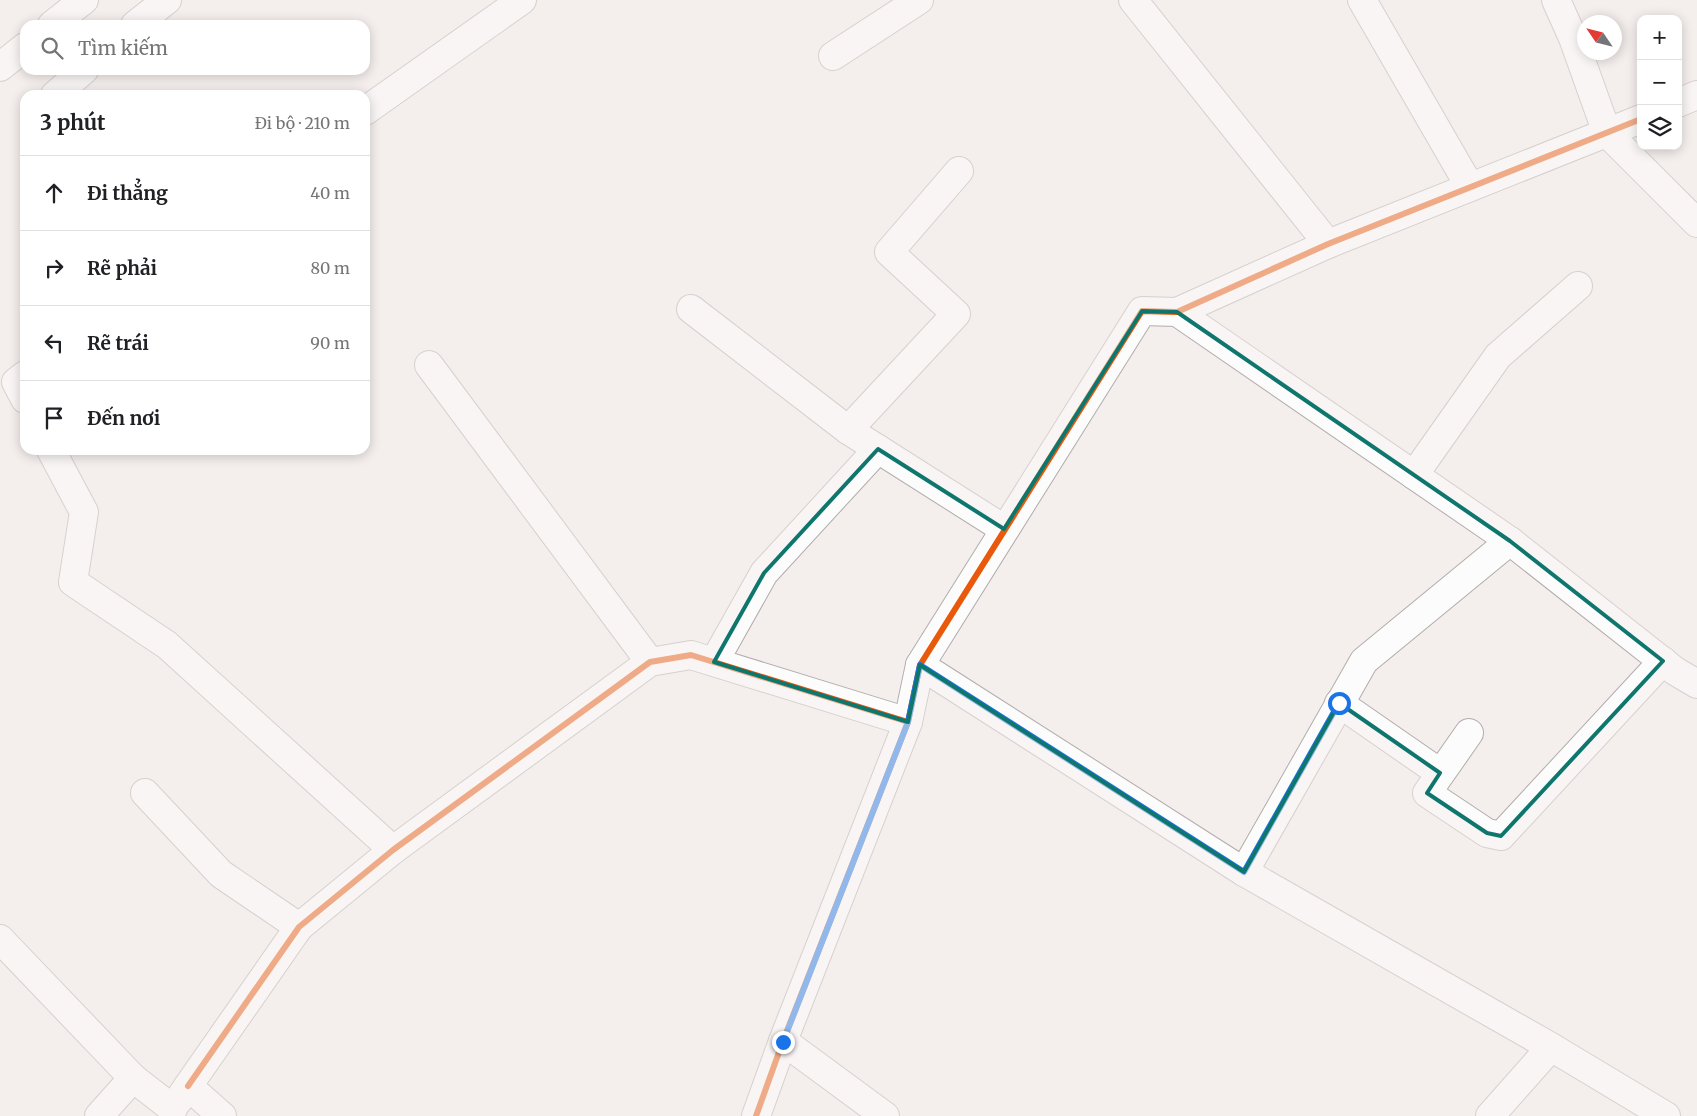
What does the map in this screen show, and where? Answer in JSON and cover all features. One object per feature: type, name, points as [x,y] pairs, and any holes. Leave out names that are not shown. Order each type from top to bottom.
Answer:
[{"type":"street","points":[[58,20],[84,0]]},
{"type":"street","points":[[138,14],[167,0]]},
{"type":"street","points":[[370,107],[522,0]]},
{"type":"street","points":[[833,56],[919,0]]},
{"type":"street","points":[[1132,0],[1328,244]]},
{"type":"street","points":[[1362,0],[1470,187]]},
{"type":"street","points":[[1556,0],[1573,38],[1607,133],[1697,223]]},
{"type":"street","points":[[0,67],[20,51]]},
{"type":"street","points":[[61,90],[78,75]]},
{"type":"street","points":[[1682,101],[1697,95]]},
{"type":"street","points":[[756,1116],[908,722],[920,665],[1142,311],[1177,312],[1328,244],[1637,121]]},
{"type":"street","points":[[848,430],[956,314],[889,252],[959,171]]},
{"type":"street","points":[[1414,475],[1498,356],[1578,286]]},
{"type":"street","points":[[691,309],[848,430],[1004,529]]},
{"type":"street","points":[[1177,312],[1510,541],[1663,662],[1697,684]]},
{"type":"street","points":[[429,365],[650,662]]},
{"type":"street","points":[[20,379],[16,382],[20,390]]},
{"type":"street","points":[[714,662],[764,573],[878,449]]},
{"type":"street","points":[[55,455],[84,512],[72,582],[167,645],[393,850]]},
{"type":"street","points":[[1244,872],[1364,661],[1510,541]]},
{"type":"street","points":[[0,939],[133,1078],[171,1112],[299,927],[393,850],[650,662],[691,655],[908,722]]},
{"type":"street","points":[[1469,733],[1427,793],[1487,833],[1501,836],[1663,662]]},
{"type":"street","points":[[920,665],[1244,872],[1550,1047],[1666,1116]]},
{"type":"street","points":[[1339,703],[1440,773]]},
{"type":"street","points":[[145,793],[221,874],[299,927]]},
{"type":"street","points":[[783,1042],[885,1116]]},
{"type":"street","points":[[1490,1116],[1550,1047]]},
{"type":"street","points":[[99,1116],[133,1078]]},
{"type":"street","points":[[188,1086],[222,1116]]},
{"type":"highlighted area","points":[[1142,311],[1177,312],[1510,541],[1663,661],[1501,836],[1487,833],[1427,793],[1440,773],[1339,703],[1244,872],[920,665],[908,722],[714,662],[764,573],[878,449],[1004,529]]},
{"type":"cycle path","points":[[756,1116],[783,1041],[908,722],[920,665],[1142,311],[1177,312],[1328,244],[1637,121]]},
{"type":"cycle path","points":[[188,1086],[299,927],[393,850],[650,662],[691,655],[908,722]]},
{"type":"route","points":[[783,1042],[908,722],[920,665],[1244,872],[1339,703]]}]
